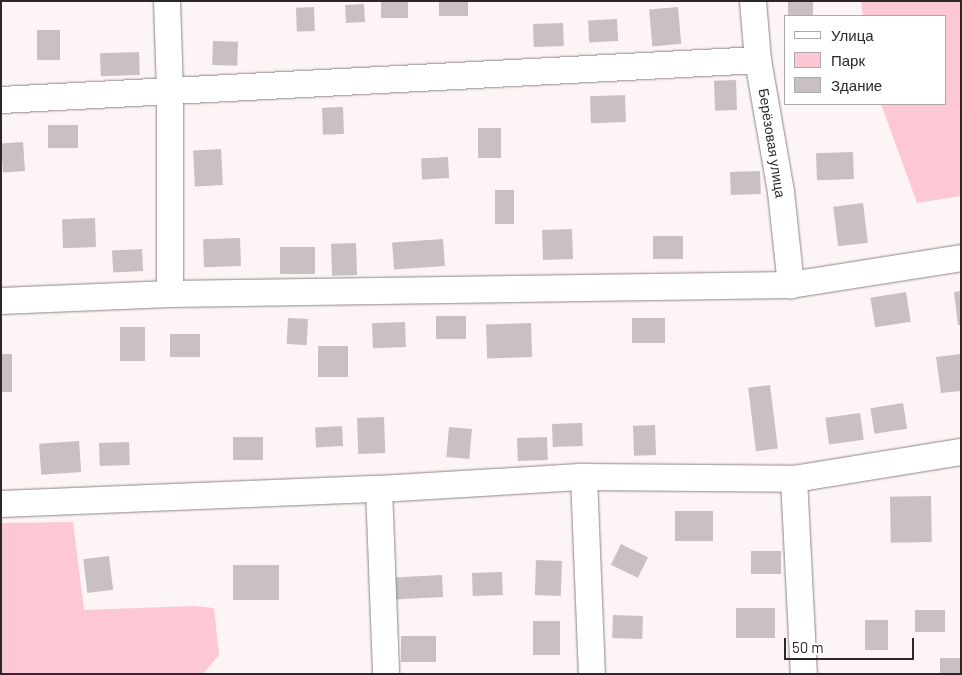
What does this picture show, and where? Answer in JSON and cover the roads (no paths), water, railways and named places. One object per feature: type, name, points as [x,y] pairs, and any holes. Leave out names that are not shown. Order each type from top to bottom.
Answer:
[{"type":"street","points":[[167,1],[170,91],[170,294]]},
{"type":"street","name":"Берёзовая улица","points":[[753,1],[758,60],[781,192],[791,285]]},
{"type":"street","points":[[1,100],[758,60]]},
{"type":"street","points":[[1,301],[170,294],[791,285],[961,258]]},
{"type":"street","points":[[1,504],[379,489],[584,477],[794,479],[961,452]]},
{"type":"street","points":[[584,477],[592,674]]},
{"type":"street","points":[[794,479],[804,674]]},
{"type":"street","points":[[379,489],[386,674]]}]
